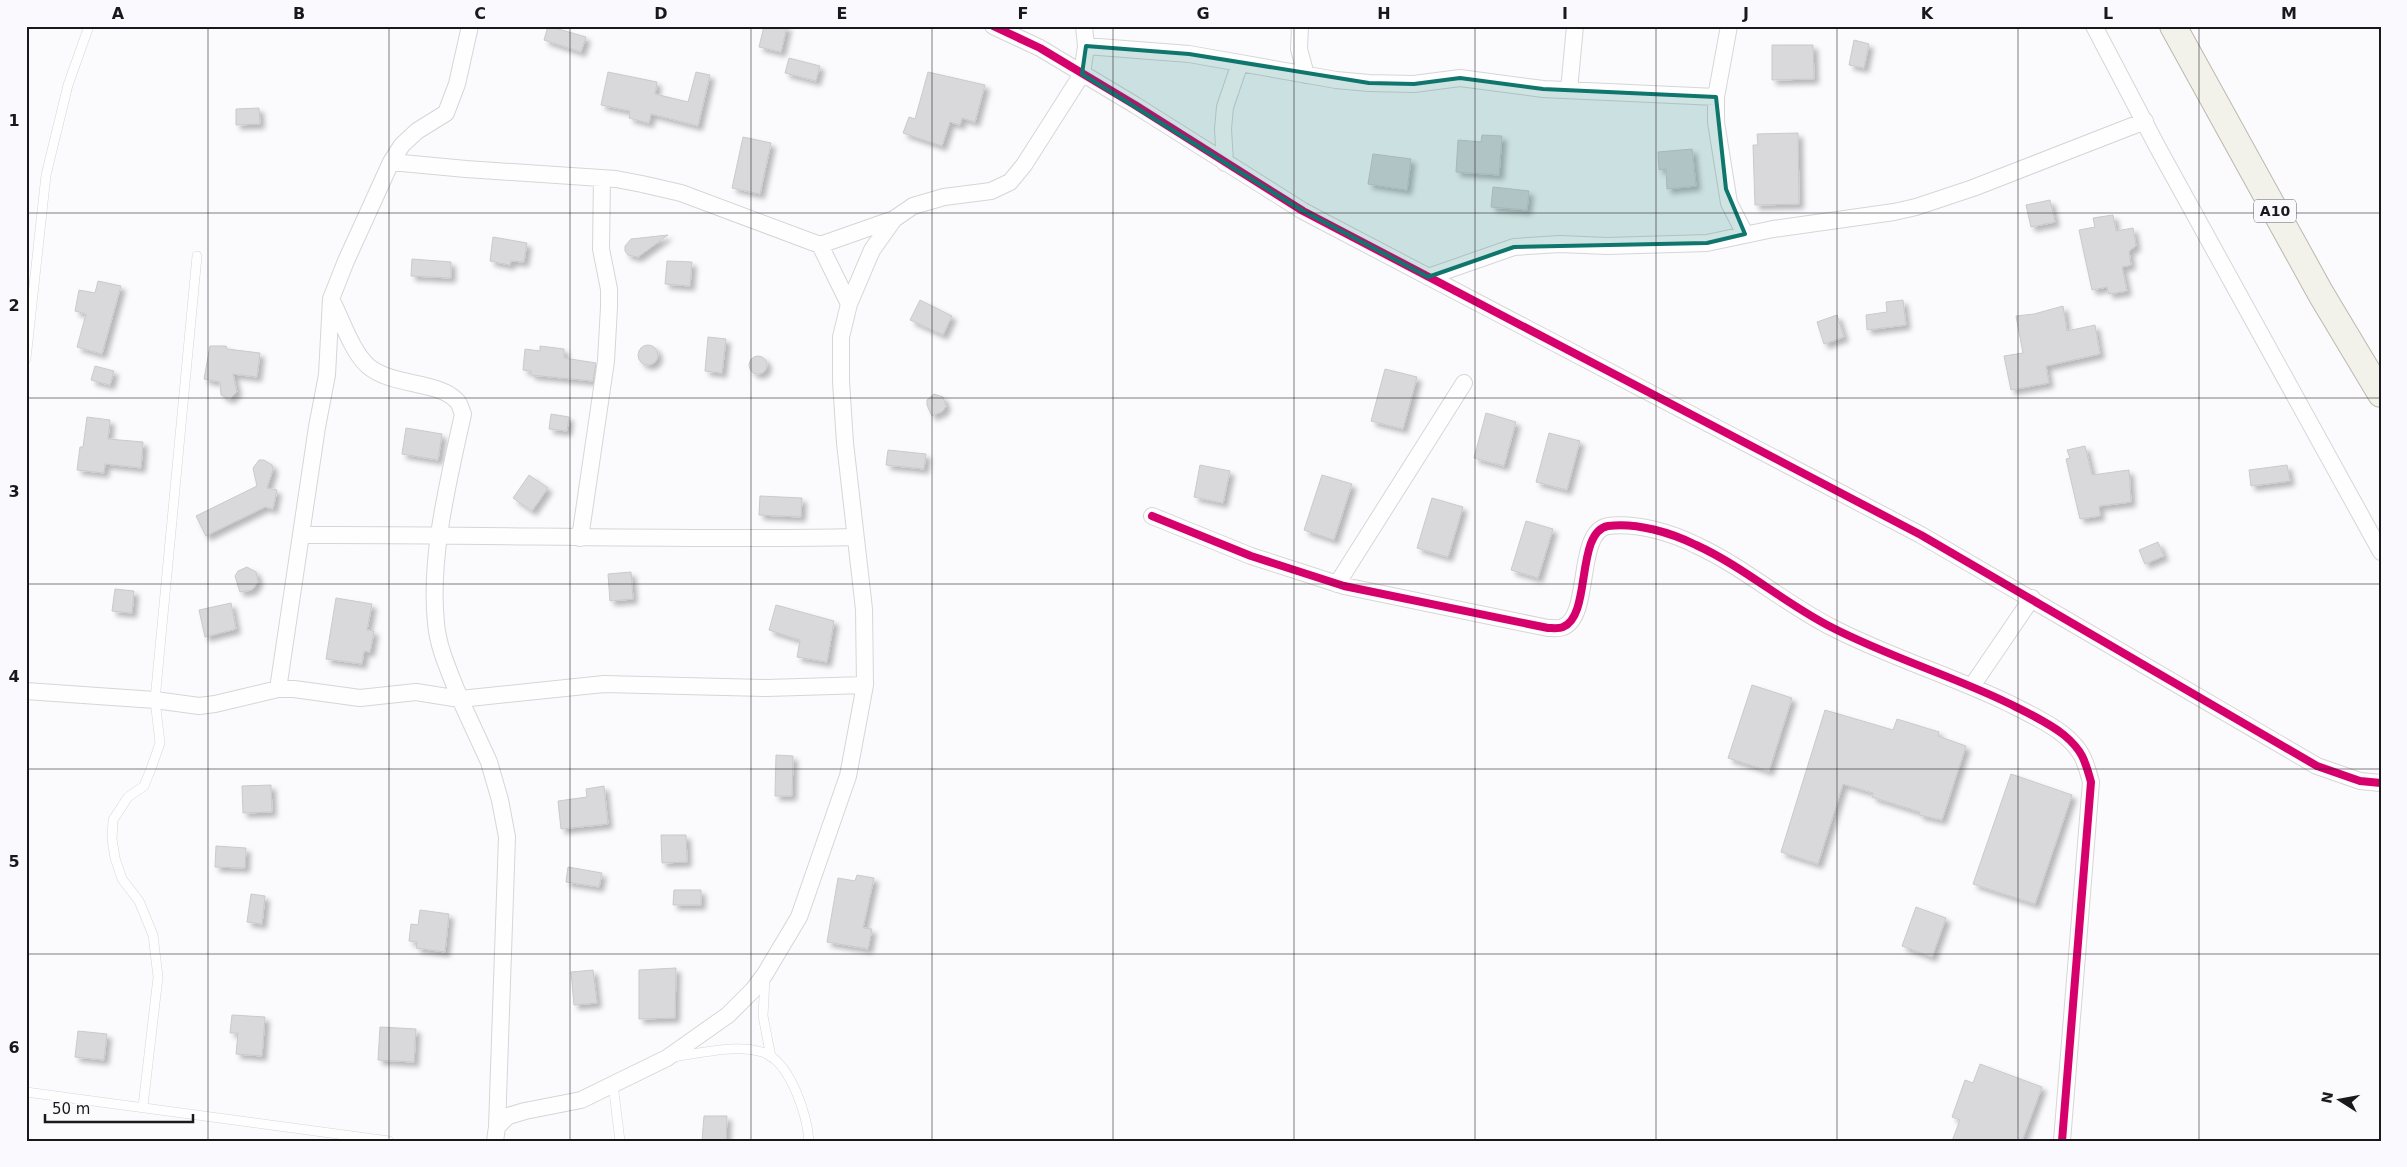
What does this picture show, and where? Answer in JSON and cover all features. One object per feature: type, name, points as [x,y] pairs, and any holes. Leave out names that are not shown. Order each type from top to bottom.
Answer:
[{"type":"main road","name":"A10","points":[[2173,26],[2321,294],[2381,394]]},
{"type":"street","points":[[278,690],[327,375],[331,299],[346,261],[391,162],[402,145],[417,131],[446,113],[457,84],[470,26]]},
{"type":"street","points":[[993,26],[1040,48],[1135,105],[1303,211],[1921,535],[2032,598],[2317,766],[2360,781],[2381,783]]},
{"type":"street","points":[[391,162],[466,170],[602,178],[642,184],[680,193],[820,244],[894,219],[913,206],[944,197],[991,191],[1010,182],[1024,165],[1082,74],[1086,46],[1084,26]]},
{"type":"street","points":[[1300,26],[1299,49],[1306,75]]},
{"type":"street","points":[[1569,90],[1575,26]]},
{"type":"street","points":[[1729,26],[1716,97],[1716,122],[1726,189],[1732,210],[1745,234]]},
{"type":"street","points":[[2094,26],[2381,552]]},
{"type":"street","points":[[1086,46],[1188,54],[1336,80],[1414,84],[1460,78],[1519,87],[1716,97]]},
{"type":"street","points":[[1225,163],[1223,129],[1225,107],[1240,63]]},
{"type":"street","points":[[1428,277],[1514,248],[1560,244],[1607,246],[1707,242],[1745,234],[1916,207],[2064,154],[2145,122]]},
{"type":"street","points":[[580,538],[606,361],[609,289],[601,249],[602,178]]},
{"type":"street","points":[[496,1134],[508,1116],[580,1100],[667,1058],[728,1015],[753,990],[765,974],[799,917],[848,776],[865,686],[864,609],[844,443],[841,337],[849,304],[872,250],[894,219]]},
{"type":"street","points":[[820,244],[849,304]]},
{"type":"street","points":[[331,299],[359,356],[368,366],[399,380],[444,392],[457,401],[462,414],[443,513],[434,590],[436,624],[443,655],[460,699],[489,762],[500,800],[507,837],[496,1134]]},
{"type":"street","points":[[1337,584],[1464,383]]},
{"type":"street","points":[[1152,516],[1251,556],[1337,584],[1548,628],[1562,628],[1571,622],[1576,609],[1592,542],[1598,530],[1608,526],[1637,527],[1671,535],[1696,545],[1831,627],[1890,654],[1972,686],[2063,734],[2084,754],[2091,782],[2062,1141]]},
{"type":"street","points":[[301,535],[440,534],[698,539],[855,537]]},
{"type":"street","points":[[1972,686],[2032,598]]},
{"type":"street","points":[[26,691],[155,700],[199,706],[278,690],[294,689],[360,698],[416,692],[460,699],[604,684],[776,688],[865,686]]},
{"type":"lane","points":[[26,359],[46,175],[68,85],[89,26]]},
{"type":"lane","points":[[143,1106],[158,977],[153,935],[139,901],[122,879],[115,858],[112,820],[128,797],[144,786],[160,743],[155,700],[197,256]]},
{"type":"lane","points":[[765,974],[763,1016],[771,1057]]},
{"type":"lane","points":[[667,1058],[742,1049],[761,1051],[771,1057],[787,1075],[800,1096],[808,1126],[809,1141]]},
{"type":"lane","points":[[613,1084],[620,1141]]},
{"type":"lane","points":[[26,1092],[143,1106],[389,1141]]},
{"type":"highlighted area","points":[[1086,46],[1189,54],[1369,83],[1414,84],[1460,78],[1543,89],[1716,97],[1726,189],[1745,234],[1707,243],[1514,247],[1428,277],[1303,211],[1082,74]]},
{"type":"building","points":[[548,26],[586,37],[581,52],[544,40]]},
{"type":"building","points":[[764,26],[787,26],[781,52],[759,47]]},
{"type":"building","points":[[1854,40],[1869,44],[1864,68],[1849,65]]},
{"type":"building","points":[[1772,45],[1813,45],[1814,79],[1772,80]]},
{"type":"building","points":[[789,58],[820,66],[816,81],[785,73]]},
{"type":"building","points":[[608,72],[657,82],[655,94],[688,102],[696,72],[710,75],[698,126],[651,114],[649,123],[629,118],[630,111],[601,105]]},
{"type":"building","points":[[928,72],[985,85],[975,122],[962,118],[960,125],[950,122],[942,146],[903,133],[909,117],[915,119]]},
{"type":"building","points":[[259,108],[260,124],[236,125],[236,109]]},
{"type":"building","points":[[1798,133],[1799,204],[1755,205],[1753,145],[1758,145],[1757,134]]},
{"type":"building","points":[[1482,135],[1502,136],[1499,175],[1456,172],[1458,140],[1481,142]]},
{"type":"building","points":[[743,137],[771,143],[760,194],[732,188]]},
{"type":"building","points":[[1692,149],[1696,186],[1667,189],[1666,169],[1659,170],[1658,152]]},
{"type":"building","points":[[1373,154],[1411,159],[1407,190],[1368,184]]},
{"type":"building","points":[[1493,187],[1529,191],[1527,210],[1491,207]]},
{"type":"building","points":[[2050,200],[2055,222],[2031,227],[2026,205]]},
{"type":"building","points":[[2113,215],[2116,231],[2133,228],[2136,246],[2129,251],[2131,265],[2122,267],[2127,291],[2109,294],[2107,287],[2092,290],[2079,230],[2095,227],[2093,218]]},
{"type":"building","points":[[668,235],[638,257],[628,255],[625,251],[625,246],[631,239]]},
{"type":"building","points":[[493,237],[527,243],[524,262],[511,261],[510,265],[490,261]]},
{"type":"building","points":[[412,259],[451,262],[451,278],[411,276]]},
{"type":"building","points":[[667,261],[692,262],[690,286],[665,284]]},
{"type":"building","points":[[98,281],[121,286],[102,354],[77,347],[86,314],[75,311],[79,290],[95,293]]},
{"type":"building","points":[[920,300],[952,316],[943,335],[910,320]]},
{"type":"building","points":[[1903,300],[1906,325],[1867,330],[1866,315],[1887,312],[1886,302]]},
{"type":"building","points":[[2063,306],[2067,331],[2095,325],[2100,354],[2046,366],[2049,383],[2011,390],[2004,356],[2023,353],[2016,316],[2034,314]]},
{"type":"building","points":[[1837,315],[1844,337],[1824,344],[1817,322]]},
{"type":"building","points":[[708,337],[726,339],[722,373],[705,371]]},
{"type":"building","points":[[648,345],[655,348],[658,355],[655,362],[648,365],[641,362],[638,355],[641,348]]},
{"type":"building","points":[[210,346],[226,346],[227,349],[260,353],[257,377],[233,374],[237,392],[230,399],[221,395],[220,382],[204,379]]},
{"type":"building","points":[[540,346],[564,349],[564,358],[596,363],[593,381],[531,375],[531,371],[523,370],[525,349],[540,351]]},
{"type":"building","points":[[758,356],[764,359],[767,365],[764,371],[758,374],[752,371],[749,365],[752,359]]},
{"type":"building","points":[[95,366],[114,371],[110,385],[91,380]]},
{"type":"building","points":[[1385,369],[1417,377],[1403,429],[1371,421]]},
{"type":"building","points":[[934,394],[943,397],[946,406],[943,411],[932,416],[927,400]]},
{"type":"building","points":[[1486,413],[1516,422],[1504,466],[1474,458]]},
{"type":"building","points":[[551,414],[569,417],[567,431],[549,429]]},
{"type":"building","points":[[87,417],[110,420],[108,439],[143,442],[141,468],[105,464],[104,473],[77,470],[80,447],[83,447]]},
{"type":"building","points":[[406,428],[442,434],[438,460],[402,454]]},
{"type":"building","points":[[1549,433],[1580,441],[1567,490],[1536,482]]},
{"type":"building","points":[[2085,446],[2092,475],[2129,470],[2131,502],[2099,506],[2100,516],[2080,519],[2066,459],[2070,458],[2067,450]]},
{"type":"building","points":[[888,450],[926,454],[924,469],[886,465]]},
{"type":"building","points":[[259,460],[264,460],[272,465],[273,470],[267,488],[277,490],[273,509],[265,507],[206,536],[196,516],[257,486],[253,468]]},
{"type":"building","points":[[1200,465],[1230,471],[1223,503],[1194,497]]},
{"type":"building","points":[[2287,465],[2290,481],[2251,486],[2249,470]]},
{"type":"building","points":[[529,475],[548,488],[532,511],[513,498]]},
{"type":"building","points":[[1322,475],[1352,484],[1334,540],[1304,530]]},
{"type":"building","points":[[760,496],[802,498],[801,517],[759,515]]},
{"type":"building","points":[[1432,498],[1463,507],[1448,557],[1417,548]]},
{"type":"building","points":[[1526,521],[1553,529],[1538,578],[1511,570]]},
{"type":"building","points":[[2158,542],[2164,556],[2145,564],[2139,550]]},
{"type":"building","points":[[247,567],[256,572],[258,582],[252,590],[240,592],[235,576],[238,571]]},
{"type":"building","points":[[631,572],[633,599],[610,601],[608,574]]},
{"type":"building","points":[[115,589],[134,591],[132,613],[112,611]]},
{"type":"building","points":[[336,598],[372,604],[367,630],[374,631],[370,652],[364,651],[362,664],[326,659]]},
{"type":"building","points":[[231,603],[236,629],[205,637],[199,610]]},
{"type":"building","points":[[776,605],[834,621],[827,662],[797,657],[800,640],[769,630]]},
{"type":"building","points":[[1752,685],[1792,698],[1769,771],[1728,758]]},
{"type":"building","points":[[1825,710],[1893,730],[1897,719],[1939,732],[1938,736],[1966,746],[1942,820],[1919,815],[1920,812],[1872,797],[1873,793],[1843,784],[1818,864],[1781,852]]},
{"type":"building","points":[[776,755],[793,756],[792,796],[775,796]]},
{"type":"building","points":[[2011,774],[2072,795],[2035,904],[1973,884]]},
{"type":"building","points":[[271,785],[272,812],[243,813],[242,786]]},
{"type":"building","points":[[604,786],[608,824],[561,829],[558,801],[587,797],[586,789]]},
{"type":"building","points":[[661,835],[686,835],[687,862],[662,863]]},
{"type":"building","points":[[216,846],[246,848],[245,868],[215,867]]},
{"type":"building","points":[[568,867],[602,873],[599,887],[566,882]]},
{"type":"building","points":[[857,875],[874,878],[863,928],[872,929],[868,949],[827,942],[838,878],[855,881]]},
{"type":"building","points":[[674,890],[701,890],[701,905],[673,905]]},
{"type":"building","points":[[251,894],[265,896],[262,924],[247,922]]},
{"type":"building","points":[[1916,907],[1946,918],[1932,957],[1902,946]]},
{"type":"building","points":[[420,910],[449,914],[445,952],[416,948],[417,942],[409,941],[411,924],[418,925]]},
{"type":"building","points":[[676,968],[675,1018],[639,1019],[639,970]]},
{"type":"building","points":[[593,970],[597,1003],[574,1005],[571,972]]},
{"type":"building","points":[[232,1015],[265,1017],[262,1056],[236,1054],[238,1033],[230,1033]]},
{"type":"building","points":[[380,1027],[416,1029],[414,1062],[378,1060]]},
{"type":"building","points":[[78,1031],[107,1034],[104,1060],[75,1057]]},
{"type":"building","points":[[1980,1064],[2042,1087],[2022,1141],[1952,1141],[1960,1120],[1952,1117],[1965,1080],[1973,1083]]},
{"type":"building","points":[[704,1116],[727,1116],[726,1141],[702,1141]]},
{"type":"cycle path","points":[[993,26],[1040,48],[1135,105],[1303,211],[1921,535],[2317,766],[2360,781],[2381,783]]},
{"type":"cycle path","points":[[1152,516],[1251,556],[1344,586],[1548,628],[1560,628],[1572,620],[1578,607],[1591,543],[1598,532],[1608,526],[1642,527],[1665,533],[1714,554],[1831,627],[1875,648],[1986,693],[2058,730],[2079,751],[2085,761],[2091,782],[2062,1141]]}]
